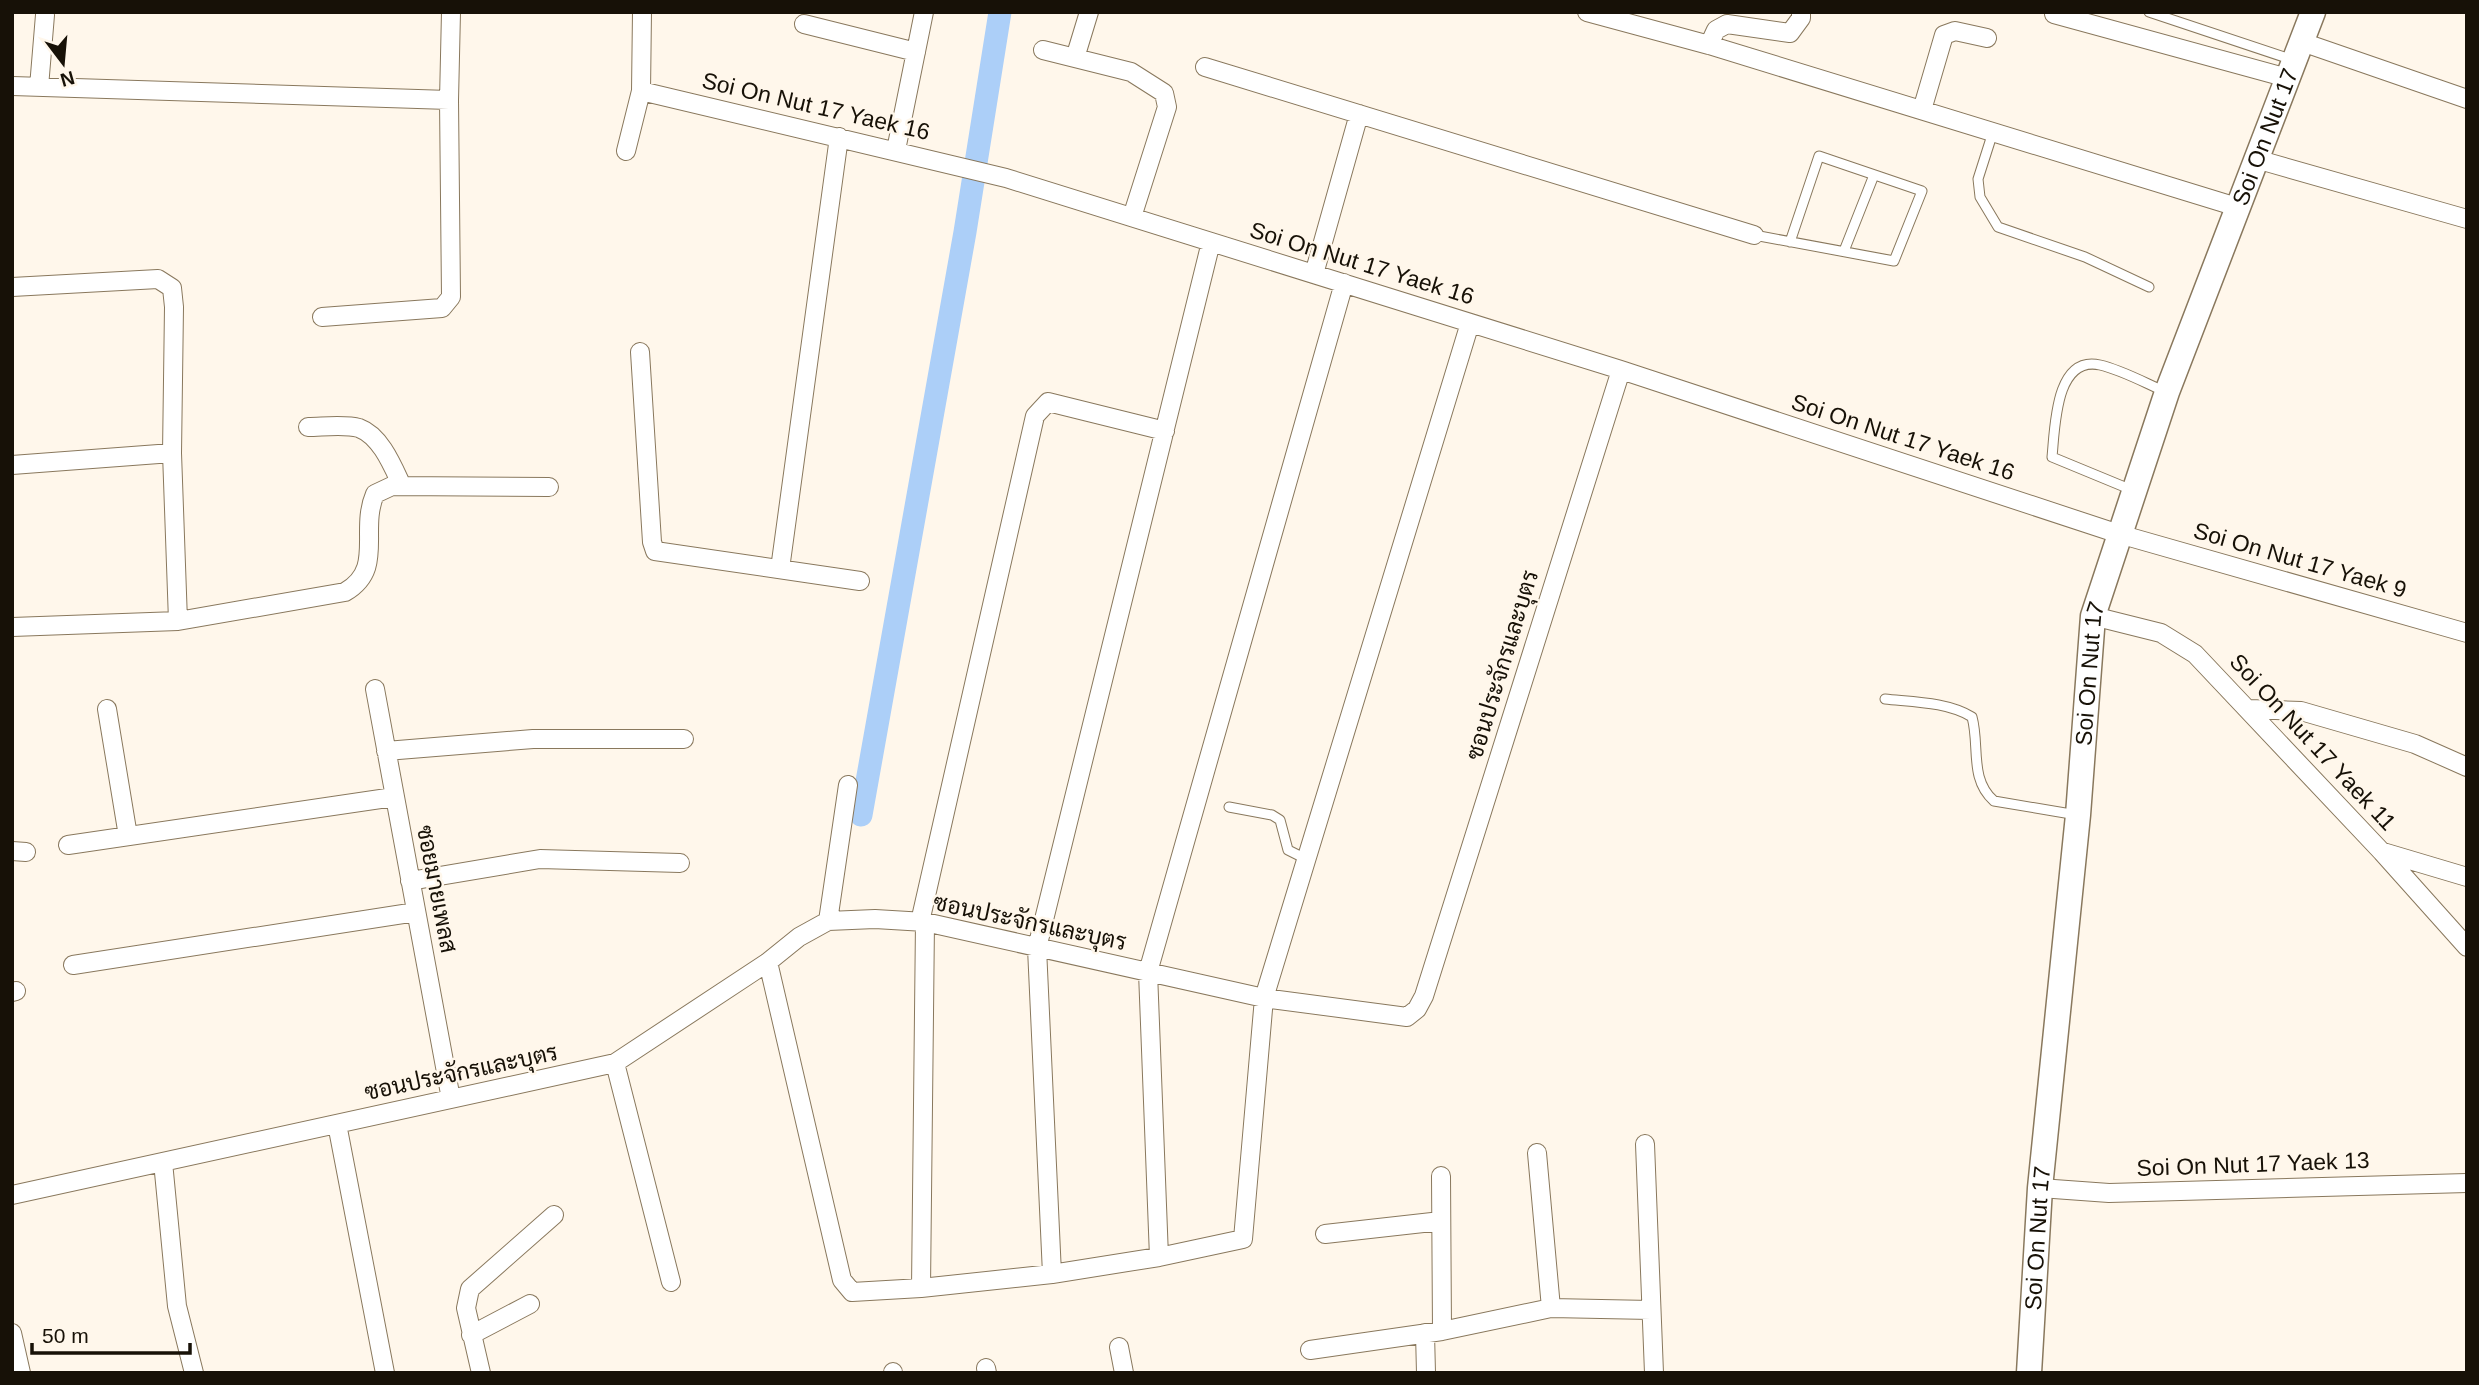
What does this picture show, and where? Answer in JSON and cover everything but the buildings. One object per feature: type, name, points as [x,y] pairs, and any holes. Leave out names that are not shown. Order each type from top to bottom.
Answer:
[{"type":"street","points":[[322,317],[442,308],[451,297],[451,12]]},
{"type":"street","points":[[626,151],[641,91],[642,12]]},
{"type":"street","points":[[896,150],[924,12]]},
{"type":"street","points":[[1075,58],[1089,12]]},
{"type":"street","points":[[1587,12],[1709,45],[2237,207]]},
{"type":"street","points":[[1709,45],[1716,30],[1727,24],[1790,33],[1801,18],[1801,12]]},
{"type":"street","name":"Soi On Nut 17","points":[[2029,1373],[2040,1188],[2078,815],[2093,616],[2167,392],[2313,12]]},
{"type":"street","points":[[2054,14],[2295,60],[2467,99]]},
{"type":"street","points":[[39,87],[46,15]]},
{"type":"street","points":[[804,24],[916,52]]},
{"type":"street","points":[[1922,110],[1944,36],[1955,31],[1987,38]]},
{"type":"street","points":[[1043,50],[1131,72],[1160,88],[1166,98],[1167,107],[1132,217]]},
{"type":"street","points":[[1205,67],[1754,236]]},
{"type":"street","points":[[12,86],[449,100]]},
{"type":"street","name":"Soi On Nut 17 Yaek 16","points":[[641,91],[957,164],[1006,178],[1621,370],[2119,534]]},
{"type":"street","points":[[1314,274],[1359,114]]},
{"type":"street","points":[[780,569],[839,137]]},
{"type":"street","points":[[2256,159],[2467,219]]},
{"type":"street","points":[[1052,1274],[1037,948],[1211,242]]},
{"type":"street","points":[[12,287],[158,279],[172,288],[172,453],[178,621]]},
{"type":"street","points":[[1158,1257],[1148,972],[1343,283]]},
{"type":"street","points":[[768,962],[842,1280],[852,1292],[921,1288],[1052,1274],[1158,1257],[1243,1239],[1246,1233],[1264,998],[1470,323]]},
{"type":"street","points":[[640,352],[652,542],[656,551],[860,581]]},
{"type":"street","name":"ซอนประจักรและบุตร","points":[[12,1195],[615,1063],[768,962],[799,937],[828,921],[875,919],[923,922],[1264,998],[1407,1017],[1421,1004],[1621,370]]},
{"type":"street","points":[[921,1288],[923,922],[1035,416],[1048,402],[1165,431]]},
{"type":"street","points":[[308,427],[359,428],[377,442],[388,457],[402,486]]},
{"type":"street","points":[[12,465],[172,453]]},
{"type":"street","points":[[12,627],[178,621],[285,605],[345,592],[362,583],[367,571],[371,505],[375,494],[392,486],[548,486]]},
{"type":"street","name":"Soi On Nut 17 Yaek 9","points":[[2119,534],[2467,633]]},
{"type":"street","name":"Soi On Nut 17 Yaek 11","points":[[2093,616],[2161,633],[2182,644],[2250,709],[2467,947]]},
{"type":"street","name":"ซอยมายเพลส","points":[[375,689],[451,1099]]},
{"type":"street","points":[[107,709],[128,836]]},
{"type":"street","points":[[2250,709],[2301,711],[2414,744],[2467,767]]},
{"type":"street","points":[[386,751],[533,739],[684,740]]},
{"type":"street","points":[[828,921],[848,785]]},
{"type":"street","points":[[68,845],[394,797]]},
{"type":"street","points":[[2382,852],[2467,877]]},
{"type":"street","points":[[410,881],[540,859],[680,863]]},
{"type":"street","points":[[73,965],[416,912]]},
{"type":"street","points":[[615,1063],[671,1282]]},
{"type":"street","points":[[337,1124],[385,1373]]},
{"type":"street","points":[[1645,1144],[1654,1373]]},
{"type":"street","points":[[1537,1153],[1551,1308]]},
{"type":"street","points":[[163,1162],[177,1307],[194,1373]]},
{"type":"street","points":[[1426,1373],[1434,1332],[1441,1176]]},
{"type":"street","name":"Soi On Nut 17 Yaek 13","points":[[2040,1188],[2109,1193],[2467,1183]]},
{"type":"street","points":[[481,1373],[466,1308],[470,1289],[554,1215]]},
{"type":"street","points":[[1325,1234],[1441,1221]]},
{"type":"street","points":[[471,1335],[530,1304]]},
{"type":"street","points":[[1310,1350],[1434,1332],[1551,1308],[1651,1310]]},
{"type":"street","points":[[12,1333],[21,1373]]},
{"type":"street","points":[[1119,1347],[1124,1373]]},
{"type":"lane","points":[[2149,12],[2295,60]]},
{"type":"lane","points":[[1993,132],[1978,179],[1980,197],[1998,227],[2085,257],[2149,287]]},
{"type":"lane","points":[[1754,236],[1895,261],[1922,191],[1819,156],[1790,242]]},
{"type":"lane","points":[[1844,251],[1874,175]]},
{"type":"lane","points":[[2134,491],[2052,457],[2057,412],[2069,374],[2081,366],[2099,365],[2167,392]]},
{"type":"lane","points":[[1885,699],[1931,705],[1963,712],[1972,717],[1977,773],[1984,793],[1994,802],[2078,815]]},
{"type":"lane","points":[[1229,807],[1272,815],[1280,820],[1288,850],[1306,859]]},
{"type":"waterway","points":[[861,815],[965,232],[1000,12]]}]
